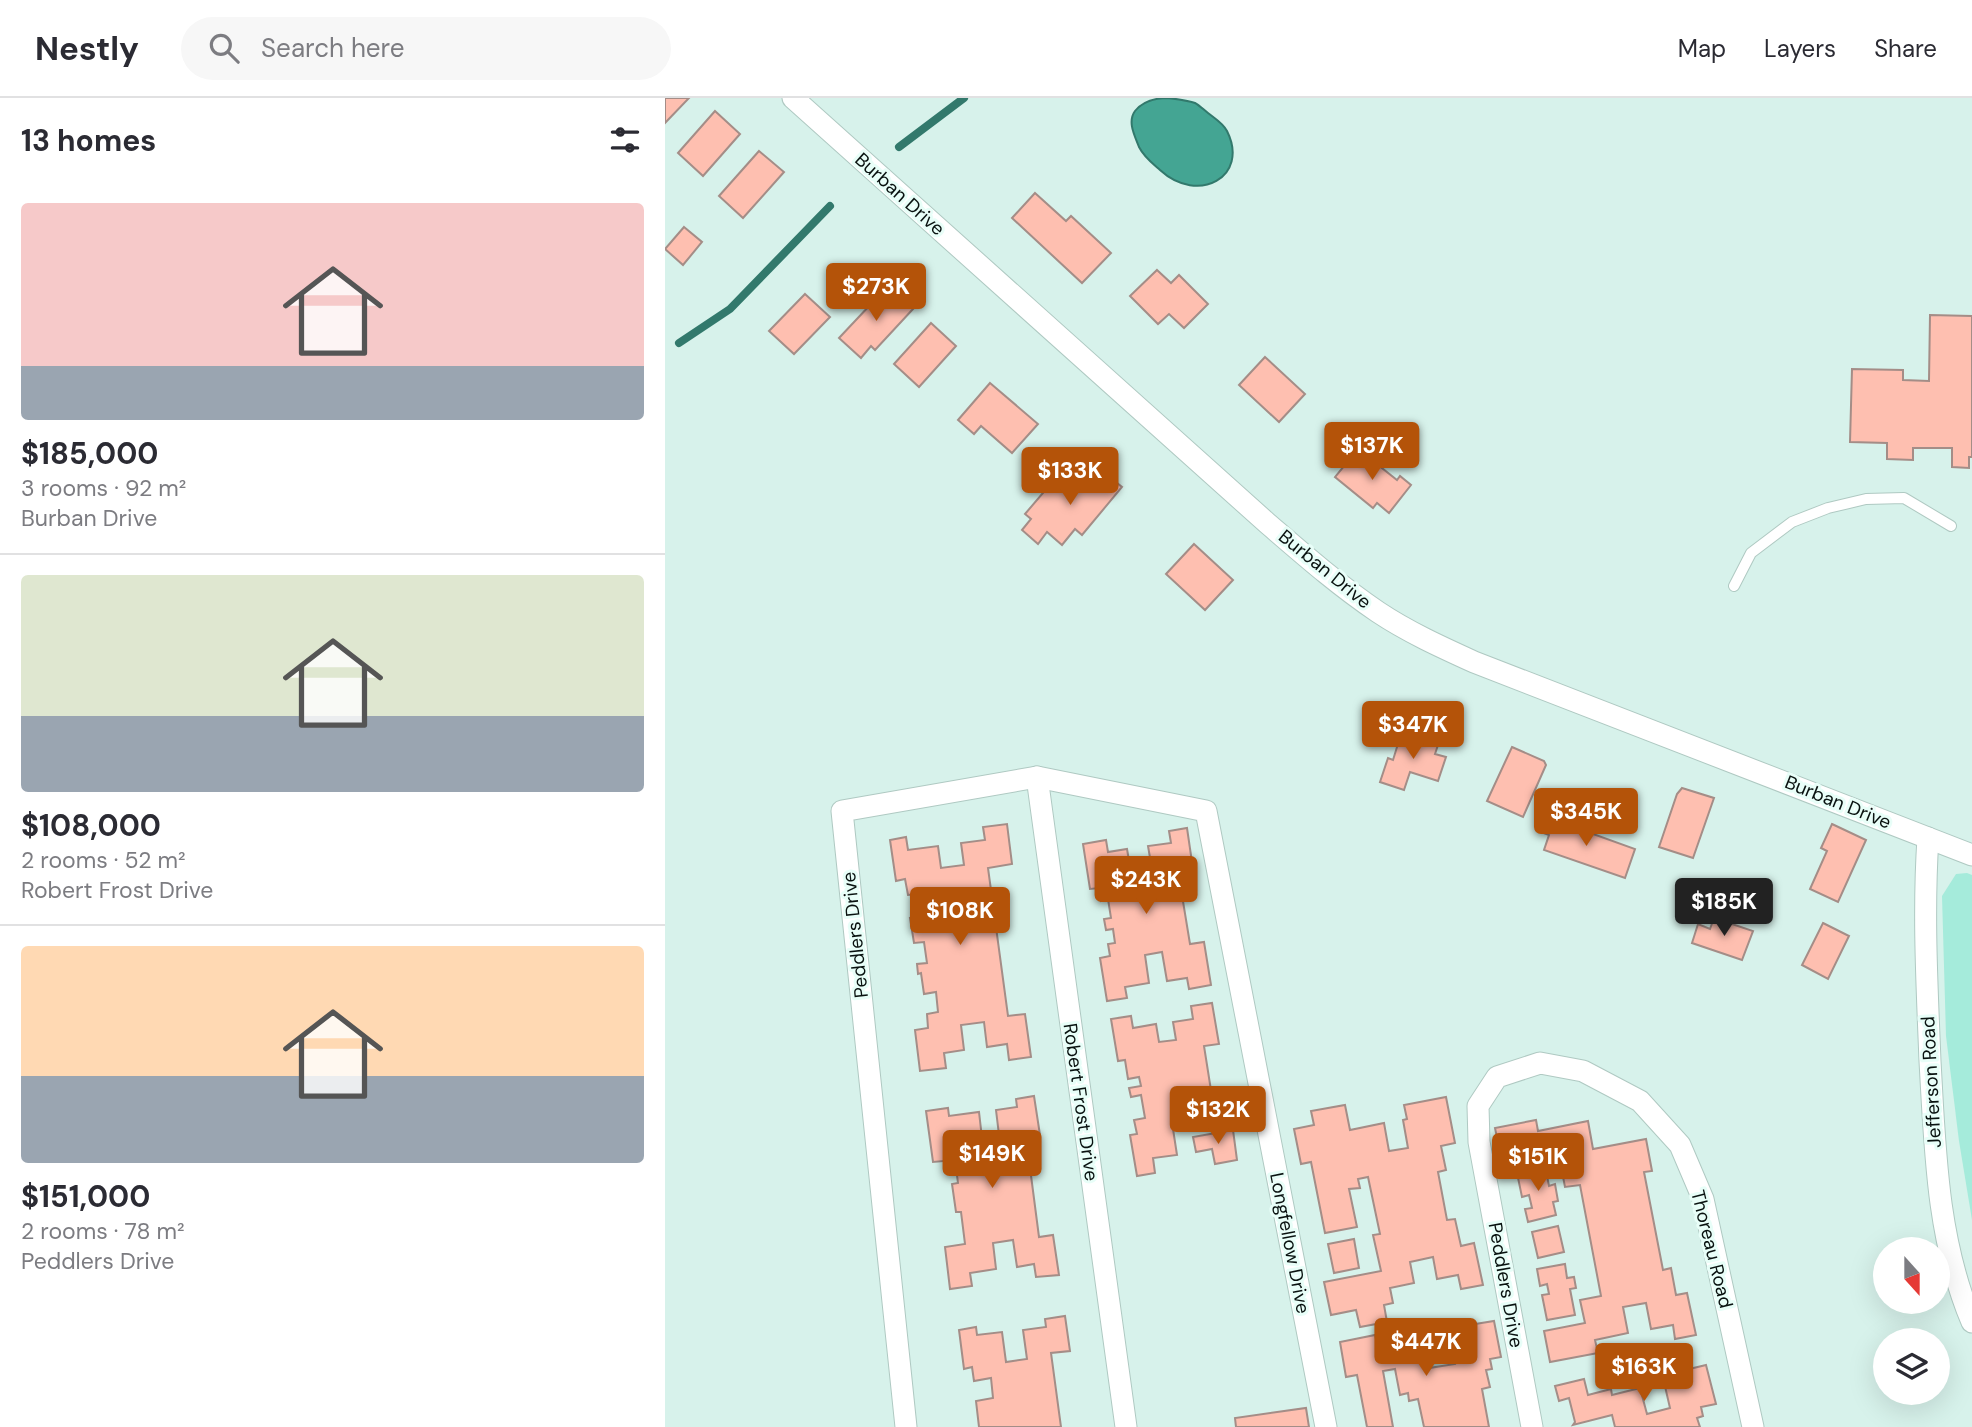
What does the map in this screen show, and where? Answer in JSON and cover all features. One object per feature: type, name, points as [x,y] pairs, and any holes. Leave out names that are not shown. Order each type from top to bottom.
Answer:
[{"type":"street","name":"Burban Drive","points":[[793,98],[1267,523],[1333,580],[1379,613],[1474,662],[1972,855]]},
{"type":"street","name":"Peddlers Drive","points":[[906,1427],[842,811],[1037,777],[1206,811]]},
{"type":"street","name":"Robert Frost Drive","points":[[1037,777],[1126,1427]]},
{"type":"street","name":"Longfellow Drive","points":[[1206,811],[1326,1427]]},
{"type":"street","name":"Jefferson Road","points":[[1928,838],[1924,893],[1935,1161],[1947,1240],[1962,1299],[1972,1322]]},
{"type":"street","name":"Thoreau Road","points":[[1479,1142],[1478,1106],[1497,1077],[1540,1063],[1583,1071],[1640,1101],[1680,1146],[1703,1199],[1753,1427]]},
{"type":"street","name":"Peddlers Drive","points":[[1479,1142],[1532,1427]]},
{"type":"lane","points":[[1734,586],[1751,553],[1792,522],[1828,508],[1866,499],[1904,498],[1951,526]]},
{"type":"shaded area","points":[[1168,98],[1195,103],[1227,131],[1232,147],[1232,161],[1226,173],[1216,181],[1204,185],[1190,185],[1175,180],[1154,165],[1141,151],[1132,129],[1135,111],[1146,102]]},
{"type":"shaded area","points":[[1956,874],[1972,875],[1972,1220],[1946,1036],[1942,896]]},
{"type":"building","points":[[665,98],[689,98],[665,123]]},
{"type":"building","points":[[715,111],[740,134],[703,176],[678,153]]},
{"type":"building","points":[[759,151],[784,172],[743,218],[719,196]]},
{"type":"building","points":[[1035,193],[1066,221],[1071,216],[1111,253],[1082,283],[1012,218]]},
{"type":"building","points":[[684,227],[702,242],[683,265],[665,249]]},
{"type":"building","points":[[1157,270],[1171,283],[1179,275],[1208,304],[1184,328],[1169,314],[1158,324],[1130,296]]},
{"type":"building","points":[[888,286],[913,309],[875,350],[871,346],[861,358],[839,338]]},
{"type":"building","points":[[805,294],[830,317],[794,354],[769,331]]},
{"type":"building","points":[[1930,315],[1972,316],[1972,457],[1969,457],[1969,468],[1952,467],[1952,448],[1913,448],[1913,460],[1887,459],[1887,443],[1850,442],[1852,369],[1903,370],[1903,380],[1929,381]]},
{"type":"building","points":[[931,323],[956,346],[919,387],[894,364]]},
{"type":"building","points":[[1265,357],[1305,394],[1279,422],[1239,385]]},
{"type":"building","points":[[990,383],[1038,424],[1012,453],[981,426],[974,434],[958,420]]},
{"type":"building","points":[[1358,449],[1397,480],[1400,476],[1411,485],[1389,513],[1377,503],[1373,508],[1335,477]]},
{"type":"building","points":[[1097,467],[1122,487],[1082,535],[1075,529],[1062,545],[1047,532],[1038,544],[1022,530],[1031,519],[1025,514],[1060,473],[1078,488]]},
{"type":"building","points":[[1194,544],[1233,580],[1205,610],[1166,574]]},
{"type":"building","points":[[1402,731],[1439,742],[1435,754],[1446,757],[1438,781],[1410,772],[1404,790],[1380,782],[1388,758],[1393,760]]},
{"type":"building","points":[[1512,747],[1544,761],[1546,765],[1523,817],[1487,801]]},
{"type":"building","points":[[1682,788],[1714,798],[1693,858],[1659,847],[1677,794]]},
{"type":"building","points":[[1543,816],[1635,849],[1625,878],[1544,850],[1549,835],[1538,831]]},
{"type":"building","points":[[1007,824],[1012,864],[988,868],[1008,1016],[1025,1014],[1031,1057],[1009,1060],[1007,1044],[987,1047],[984,1022],[961,1025],[964,1050],[944,1053],[946,1068],[920,1071],[915,1030],[928,1028],[927,1014],[938,1012],[936,992],[924,994],[921,973],[918,974],[917,964],[927,963],[924,942],[914,943],[910,918],[922,917],[919,894],[908,895],[905,879],[896,881],[890,840],[906,837],[908,850],[938,846],[941,868],[964,865],[961,843],[985,840],[983,827]]},
{"type":"building","points":[[1832,824],[1866,840],[1838,902],[1810,889],[1827,851],[1821,848]]},
{"type":"building","points":[[1187,828],[1193,869],[1178,871],[1190,944],[1204,942],[1211,985],[1189,989],[1187,978],[1167,981],[1162,952],[1145,955],[1149,983],[1125,987],[1127,998],[1107,1001],[1100,958],[1110,956],[1108,944],[1115,943],[1113,929],[1106,930],[1104,919],[1111,918],[1108,899],[1101,901],[1099,888],[1090,889],[1083,844],[1106,840],[1108,852],[1127,849],[1132,878],[1153,875],[1148,846],[1171,843],[1169,831]]},
{"type":"building","points":[[1714,918],[1753,931],[1742,960],[1692,943],[1698,924],[1710,929]]},
{"type":"building","points":[[1823,923],[1849,936],[1828,979],[1802,965]]},
{"type":"building","points":[[1212,1003],[1219,1044],[1204,1046],[1216,1122],[1173,1129],[1177,1155],[1153,1158],[1155,1173],[1137,1176],[1130,1135],[1137,1134],[1134,1120],[1145,1118],[1141,1095],[1131,1097],[1129,1088],[1141,1086],[1139,1077],[1128,1079],[1125,1060],[1118,1061],[1111,1019],[1131,1016],[1133,1028],[1156,1024],[1159,1042],[1176,1040],[1173,1022],[1193,1019],[1191,1006]]},
{"type":"building","points":[[1034,1096],[1040,1135],[1026,1137],[1039,1237],[1053,1235],[1059,1275],[1036,1277],[1034,1264],[1017,1267],[1013,1240],[993,1243],[996,1269],[970,1273],[972,1286],[950,1289],[945,1247],[965,1244],[961,1212],[956,1212],[952,1184],[958,1183],[955,1160],[933,1162],[926,1111],[948,1108],[949,1116],[979,1112],[982,1138],[999,1135],[996,1110],[1017,1107],[1016,1099]]},
{"type":"building","points":[[1446,1097],[1455,1143],[1441,1146],[1446,1170],[1438,1172],[1447,1220],[1455,1219],[1461,1246],[1474,1243],[1483,1285],[1461,1289],[1458,1275],[1437,1279],[1433,1257],[1410,1262],[1414,1283],[1390,1288],[1393,1303],[1384,1305],[1387,1322],[1360,1327],[1356,1310],[1331,1315],[1324,1282],[1381,1271],[1373,1235],[1380,1234],[1368,1177],[1358,1179],[1360,1188],[1349,1189],[1357,1227],[1325,1233],[1311,1162],[1301,1164],[1294,1129],[1314,1125],[1311,1111],[1345,1105],[1350,1130],[1384,1123],[1389,1151],[1408,1148],[1403,1120],[1407,1119],[1404,1105]]},
{"type":"building","points":[[1536,1120],[1538,1131],[1588,1121],[1593,1149],[1646,1139],[1652,1171],[1644,1172],[1663,1270],[1671,1268],[1676,1295],[1687,1293],[1696,1335],[1675,1339],[1673,1325],[1651,1329],[1646,1303],[1623,1307],[1628,1333],[1595,1340],[1598,1353],[1550,1362],[1544,1331],[1585,1323],[1580,1300],[1601,1296],[1580,1185],[1565,1187],[1558,1151],[1502,1162],[1495,1128]]},
{"type":"building","points":[[1233,1130],[1237,1160],[1215,1164],[1212,1149],[1196,1152],[1193,1137]]},
{"type":"building","points":[[1545,1166],[1549,1186],[1555,1184],[1558,1201],[1553,1202],[1556,1215],[1528,1222],[1525,1209],[1532,1208],[1529,1195],[1522,1197],[1517,1173]]},
{"type":"building","points":[[1558,1226],[1564,1252],[1538,1258],[1532,1232]]},
{"type":"building","points":[[1354,1239],[1359,1268],[1334,1273],[1328,1244]]},
{"type":"building","points":[[1565,1264],[1567,1278],[1574,1277],[1576,1288],[1570,1289],[1575,1315],[1547,1320],[1542,1295],[1549,1294],[1547,1284],[1540,1286],[1537,1269]]},
{"type":"building","points":[[1065,1316],[1070,1351],[1051,1353],[1061,1427],[979,1427],[976,1401],[993,1398],[991,1378],[974,1381],[972,1367],[964,1369],[959,1330],[976,1327],[977,1335],[1002,1332],[1006,1362],[1027,1359],[1023,1330],[1046,1327],[1045,1319]]},
{"type":"building","points":[[1494,1321],[1501,1357],[1490,1359],[1492,1369],[1486,1370],[1490,1387],[1482,1389],[1489,1427],[1424,1427],[1418,1399],[1409,1401],[1408,1393],[1400,1395],[1395,1369],[1383,1371],[1393,1427],[1367,1427],[1357,1375],[1346,1377],[1340,1342],[1375,1335],[1377,1343],[1392,1340],[1394,1349],[1424,1343],[1429,1368],[1455,1364],[1450,1338],[1471,1334],[1469,1325]]},
{"type":"building","points":[[1706,1365],[1716,1404],[1701,1407],[1703,1416],[1697,1418],[1700,1427],[1615,1427],[1612,1415],[1573,1425],[1575,1422],[1569,1398],[1559,1401],[1555,1386],[1584,1379],[1588,1395],[1611,1389],[1612,1395],[1640,1388],[1647,1414],[1670,1408],[1664,1382],[1683,1377],[1681,1371]]},
{"type":"building","points":[[1306,1408],[1309,1427],[1236,1427],[1235,1418]]},
{"type":"waterway","points":[[899,147],[964,98]]},
{"type":"waterway","points":[[679,343],[730,309],[830,206]]}]
